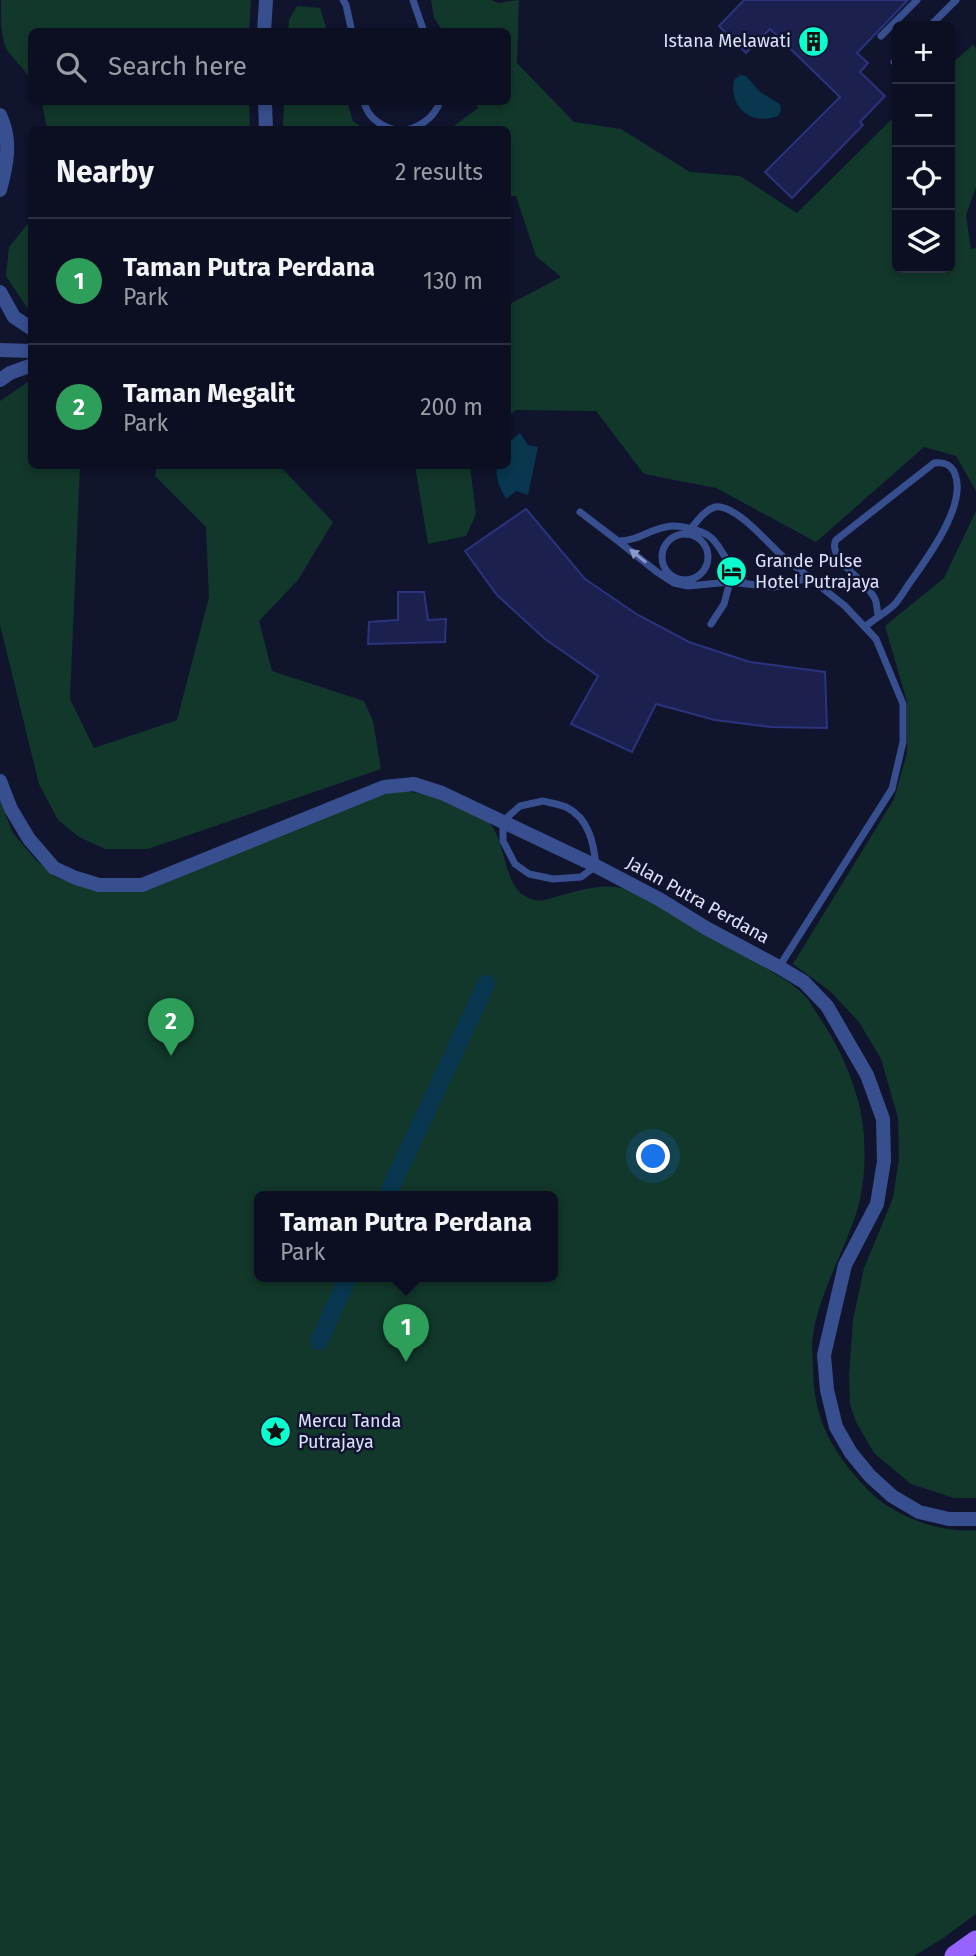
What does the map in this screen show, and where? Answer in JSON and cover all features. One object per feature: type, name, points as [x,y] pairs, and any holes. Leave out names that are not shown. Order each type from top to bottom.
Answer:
[{"type":"main road","points":[[955,1956],[976,1941]]},
{"type":"street","points":[[265,28],[268,2]]},
{"type":"street","points":[[265,105],[266,126]]},
{"type":"street","points":[[0,115],[9,146],[0,190]]},
{"type":"street","points":[[0,292],[15,317],[28,326]]},
{"type":"street","points":[[0,350],[28,351]]},
{"type":"street","points":[[0,380],[28,366]]},
{"type":"street","name":"Jalan Putra Perdana","points":[[0,781],[11,809],[29,839],[54,868],[99,885],[142,885],[384,787],[414,784],[442,793],[596,866],[804,982],[827,1007],[867,1075],[883,1119],[884,1161],[877,1203],[845,1265],[824,1354],[827,1390],[836,1427],[851,1453],[870,1476],[892,1496],[919,1512],[949,1519],[976,1519]]},
{"type":"lane","points":[[343,0],[351,28]]},
{"type":"lane","points":[[412,0],[422,28]]},
{"type":"lane","points":[[881,36],[917,0]]},
{"type":"lane","points":[[935,21],[956,0]]},
{"type":"lane","points":[[365,105],[371,117],[386,126]]},
{"type":"lane","points":[[416,126],[433,115],[438,105]]},
{"type":"lane","points":[[865,627],[895,604],[951,515],[957,495],[957,478],[952,467],[944,462],[934,463],[833,544],[834,550],[853,575],[875,599],[878,615]]},
{"type":"lane","points":[[687,534],[699,538],[706,547],[709,559],[705,570],[696,578],[684,580],[672,576],[664,567],[662,555],[666,544],[675,536],[687,534],[713,508],[719,507],[738,515],[808,578],[845,606],[876,639],[903,704],[903,742],[892,789],[779,967]]},
{"type":"lane","points":[[580,512],[674,583],[695,586],[730,582],[774,587],[808,578]]},
{"type":"lane","points":[[618,541],[636,539],[665,527],[677,526],[697,530],[713,538],[745,583]]},
{"type":"lane","points":[[711,624],[724,604],[734,571]]},
{"type":"lane","points":[[543,801],[567,808],[585,824],[594,845],[596,866],[581,877],[553,879],[528,874],[515,864],[503,841],[503,821],[520,806],[543,801]]},
{"type":"green space","points":[[1,0],[251,0],[249,28],[28,28],[28,76],[7,50],[1,26]]},
{"type":"green space","points":[[431,0],[491,0],[498,3],[519,0],[517,63],[574,122],[621,129],[690,172],[740,176],[797,213],[892,119],[892,273],[955,273],[955,61],[973,45],[976,48],[976,187],[966,215],[971,249],[976,248],[976,491],[956,456],[924,447],[816,542],[716,488],[644,474],[596,411],[516,410],[511,414],[511,303],[561,277],[536,256],[516,196],[511,196],[511,126],[454,126],[478,108],[477,105],[511,105],[511,28],[441,28],[434,18]]},
{"type":"green space","points":[[297,6],[320,8],[326,28],[288,28],[289,20]]},
{"type":"green space","points":[[43,105],[249,105],[250,126],[46,126]]},
{"type":"green space","points":[[284,105],[348,105],[353,121],[360,126],[283,126]]},
{"type":"green space","points":[[28,224],[28,308],[6,276],[9,247]]},
{"type":"green space","points":[[28,382],[28,469],[80,469],[70,699],[94,748],[177,720],[209,597],[206,527],[155,476],[156,469],[283,469],[333,522],[298,580],[259,621],[272,671],[364,701],[373,721],[381,769],[148,849],[105,849],[79,837],[58,820],[39,784],[0,625],[0,401]]},
{"type":"green space","points":[[416,469],[470,469],[476,514],[466,536],[428,544]]},
{"type":"green space","points":[[976,511],[976,1498],[954,1498],[911,1484],[874,1453],[856,1422],[850,1405],[853,1320],[864,1268],[893,1198],[899,1158],[898,1118],[881,1059],[859,1022],[830,991],[793,964],[894,799],[907,753],[907,702],[885,626],[944,578]]},
{"type":"green space","points":[[395,790],[418,793],[463,806],[483,817],[498,837],[510,875],[523,895],[544,900],[603,887],[631,891],[784,979],[808,999],[839,1051],[849,1074],[860,1110],[864,1138],[864,1169],[857,1211],[826,1288],[813,1336],[814,1384],[821,1418],[834,1447],[876,1498],[916,1521],[947,1529],[976,1530],[976,1914],[914,1956],[0,1956],[0,800],[13,833],[55,877],[78,885],[125,891],[158,886],[364,799]]},
{"type":"water","points":[[740,75],[746,76],[760,92],[780,104],[778,116],[759,119],[744,112],[735,99],[733,90],[734,80]]},
{"type":"water","points":[[520,433],[528,445],[538,447],[528,495],[516,491],[506,499],[497,479],[497,469],[511,469],[511,440]]},
{"type":"building","points":[[744,0],[908,0],[857,53],[868,63],[860,72],[885,96],[860,122],[863,125],[792,198],[765,172],[840,97],[770,29],[746,53],[719,26]]},
{"type":"building","points":[[526,509],[585,579],[638,615],[689,642],[750,662],[825,672],[827,728],[771,727],[715,720],[656,704],[632,752],[571,724],[598,676],[545,639],[497,595],[465,551]]},
{"type":"building","points":[[398,592],[424,592],[428,620],[446,619],[445,642],[368,644],[369,622],[398,620]]},
{"type":"waterway","points":[[389,1191],[486,984]]},
{"type":"waterway","points":[[319,1341],[346,1282]]},
{"type":"place","name":"Istana Melawati","points":[[814,41]]},
{"type":"place","name":"Grande Pulse Hotel Putrajaya","points":[[732,571]]},
{"type":"place","name":"Taman Megalit","points":[[171,1056]]},
{"type":"place","name":"Taman Putra Perdana","points":[[406,1362]]},
{"type":"place","name":"Mercu Tanda Putrajaya","points":[[275,1431]]}]
